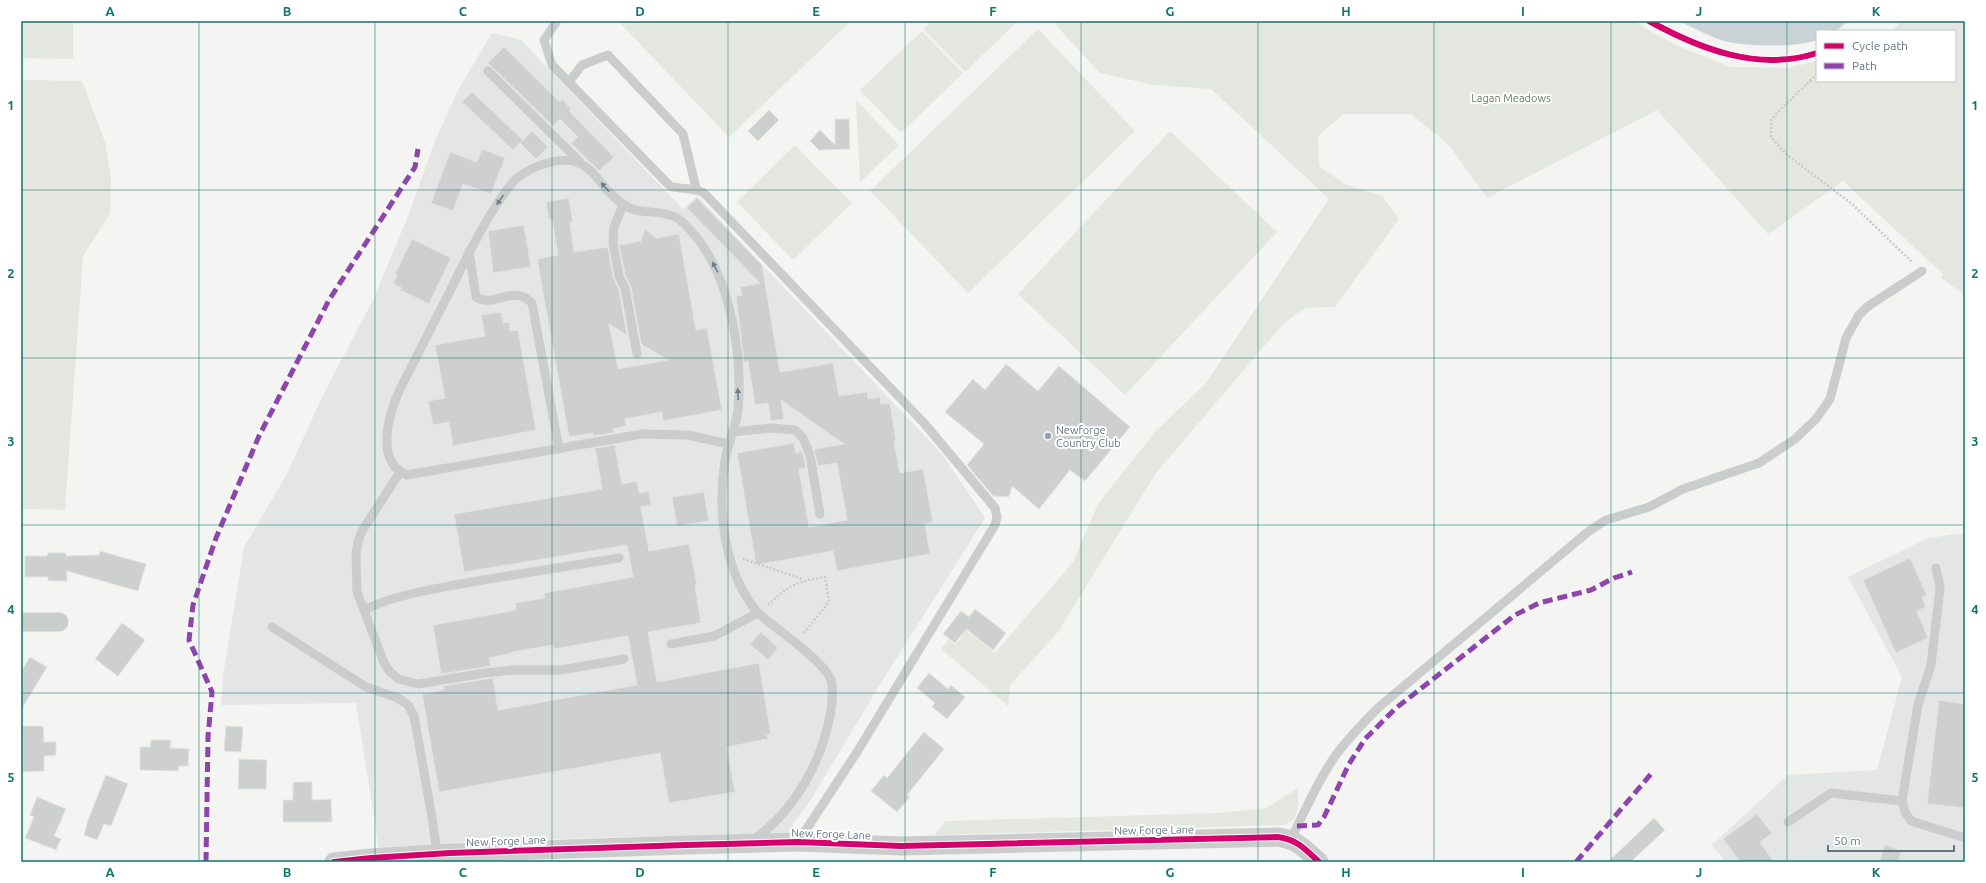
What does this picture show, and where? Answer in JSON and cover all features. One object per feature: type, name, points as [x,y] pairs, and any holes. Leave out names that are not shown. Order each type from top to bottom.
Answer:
[{"type":"street","points":[[21,622],[59,622]]},
{"type":"street","name":"New Forge Lane","points":[[334,862],[370,858],[437,854],[749,843],[798,842],[901,846],[1270,838],[1291,839]]},
{"type":"street","points":[[1291,839],[1319,862]]},
{"type":"lane","points":[[557,21],[544,40],[552,65],[670,186],[678,189],[696,188],[704,193],[924,423],[995,508],[997,517],[996,525],[857,752],[798,842]]},
{"type":"lane","points":[[569,82],[582,65],[608,55],[683,134],[696,188]]},
{"type":"lane","points":[[488,71],[623,204],[632,209],[667,214],[676,218],[697,238],[717,270],[729,305],[736,348],[738,399],[737,413],[725,460],[722,497],[728,552],[743,594],[758,613],[827,672],[831,681],[833,692],[824,743],[810,772],[784,811],[759,836],[749,843]]},
{"type":"lane","points":[[581,163],[567,161],[552,162],[528,170],[517,178],[498,202],[468,251],[391,408],[387,450],[395,468],[407,475],[656,433],[688,435],[728,444]]},
{"type":"lane","points":[[623,204],[614,227],[613,239],[619,276],[625,288],[637,354]]},
{"type":"lane","points":[[468,251],[476,297],[485,300],[519,295],[527,298],[532,303],[559,449]]},
{"type":"lane","points":[[1291,839],[1336,755],[1364,721],[1589,530],[1606,520],[1649,507],[1683,489],[1759,463],[1795,439],[1806,429],[1830,399],[1846,338],[1859,315],[1867,307],[1922,271]]},
{"type":"lane","points":[[732,432],[771,428],[795,430],[803,438],[810,455],[820,514]]},
{"type":"lane","points":[[400,472],[362,530],[358,541],[356,579],[358,592],[384,663],[390,672],[398,679],[418,684],[513,670],[561,670],[624,659]]},
{"type":"lane","points":[[364,610],[378,603],[422,592],[488,579],[619,558]]},
{"type":"lane","points":[[1936,568],[1940,588],[1932,665],[1918,705],[1902,801],[1905,812],[1911,821],[1965,838]]},
{"type":"lane","points":[[671,644],[714,636],[758,613]]},
{"type":"lane","points":[[272,627],[366,687],[398,698],[408,705],[414,716],[432,816],[437,854]]},
{"type":"lane","points":[[1788,822],[1831,793],[1902,801]]},
{"type":"path","points":[[1816,75],[1776,114],[1771,122],[1771,136],[1786,154],[1852,204],[1922,271]]},
{"type":"path","points":[[738,558],[800,578],[802,581]]},
{"type":"path","points":[[758,613],[784,590],[802,581],[825,576],[829,602],[801,636]]},
{"type":"shaded area","points":[[1679,21],[1848,21],[1837,30],[1816,30],[1816,40],[1808,43],[1773,46],[1728,42],[1710,36]]},
{"type":"shaded area","points":[[492,33],[521,40],[683,209],[697,196],[942,454],[985,518],[884,678],[810,801],[787,833],[475,841],[379,849],[356,703],[221,705],[223,676],[244,547],[287,474],[323,395],[373,300],[409,214],[434,143],[458,90]]},
{"type":"shaded area","points":[[1965,533],[1965,862],[1726,862],[1712,845],[1788,775],[1877,770],[1902,677],[1848,577],[1928,538]]},
{"type":"green space","points":[[21,21],[73,21],[73,59],[21,58]]},
{"type":"green space","points":[[618,21],[851,21],[729,137]]},
{"type":"green space","points":[[931,21],[1018,21],[965,72],[923,29]]},
{"type":"green space","name":"Lagan Meadows","points":[[1052,21],[1632,21],[1678,46],[1731,67],[1788,68],[1816,61],[1816,82],[1956,82],[1956,30],[1892,30],[1902,21],[1965,21],[1965,295],[1941,278],[1943,274],[1843,181],[1768,234],[1657,110],[1487,198],[1449,145],[1411,114],[1344,114],[1318,136],[1319,166],[1345,184],[1382,196],[1399,219],[1335,307],[1305,308],[1284,323],[1156,473],[1058,632],[1010,685],[1008,706],[941,649],[949,639],[955,645],[962,637],[956,631],[960,626],[995,653],[1073,562],[1098,504],[1156,431],[1206,383],[1329,199],[1211,89],[1154,85],[1100,73]]},
{"type":"green space","points":[[1038,29],[1135,131],[968,293],[870,191]]},
{"type":"green space","points":[[922,31],[963,73],[901,133],[860,90]]},
{"type":"green space","points":[[21,80],[82,81],[105,142],[111,178],[110,213],[83,256],[65,510],[21,509]]},
{"type":"green space","points":[[856,100],[899,145],[860,182]]},
{"type":"green space","points":[[1170,131],[1277,232],[1125,395],[1018,294]]},
{"type":"green space","points":[[795,145],[852,203],[793,260],[737,202]]},
{"type":"green space","points":[[1298,788],[1298,808],[1294,820],[1284,825],[935,835],[945,821],[1218,813],[1266,808]]},
{"type":"building","points":[[504,47],[560,102],[562,99],[571,109],[569,111],[614,157],[599,171],[571,143],[578,137],[560,119],[553,126],[488,63]]},
{"type":"building","points":[[472,92],[523,140],[513,150],[462,102]]},
{"type":"building","points":[[769,110],[779,120],[758,141],[748,131]]},
{"type":"building","points":[[835,119],[849,119],[850,149],[819,150],[810,141],[820,130],[835,145]]},
{"type":"building","points":[[532,131],[548,147],[536,159],[520,143]]},
{"type":"building","points":[[482,149],[505,158],[491,194],[463,184],[453,211],[431,203],[450,152],[477,162]]},
{"type":"building","points":[[569,198],[573,223],[570,223],[574,252],[608,247],[613,277],[619,290],[627,335],[609,324],[618,369],[668,360],[641,344],[631,287],[625,274],[619,245],[641,241],[645,229],[656,238],[679,234],[696,330],[707,328],[722,410],[663,421],[662,412],[625,419],[626,426],[613,429],[613,433],[593,436],[593,433],[569,437],[537,259],[558,255],[552,219],[549,220],[546,202]]},
{"type":"building","points":[[697,198],[762,265],[780,372],[833,363],[839,396],[867,392],[868,399],[880,397],[881,404],[890,403],[896,441],[894,441],[900,473],[923,469],[933,522],[925,524],[930,554],[837,571],[833,551],[756,565],[737,453],[794,443],[796,453],[802,451],[806,468],[799,469],[809,527],[847,520],[837,463],[818,466],[814,449],[844,444],[781,400],[784,419],[771,421],[768,403],[755,405],[748,361],[744,362],[736,296],[742,295],[740,287],[760,283],[687,208]]},
{"type":"building","points":[[524,225],[531,267],[493,273],[488,231]]},
{"type":"building","points":[[412,239],[451,258],[429,304],[400,290],[402,288],[393,284],[397,275],[395,274]]},
{"type":"building","points":[[501,312],[503,323],[509,322],[510,331],[518,330],[536,430],[453,446],[449,422],[433,425],[428,401],[445,398],[435,345],[485,336],[481,315]]},
{"type":"building","name":"Newforge Country Club","points":[[1006,364],[1038,391],[1059,366],[1130,427],[1085,481],[1070,470],[1039,509],[1012,486],[1009,497],[993,496],[967,465],[984,444],[945,412],[973,379],[985,390]]},
{"type":"building","points":[[615,445],[622,484],[637,481],[639,493],[649,491],[651,505],[641,507],[649,551],[689,544],[697,584],[695,585],[701,623],[648,632],[657,682],[759,663],[771,735],[767,735],[768,739],[727,747],[735,792],[669,803],[660,753],[439,792],[422,694],[444,690],[443,686],[493,678],[498,710],[637,685],[628,636],[554,649],[553,645],[512,652],[489,658],[491,666],[441,674],[433,625],[516,610],[515,603],[545,598],[544,593],[633,577],[627,545],[464,572],[454,514],[602,489],[595,448]]},
{"type":"building","points":[[704,492],[709,521],[677,526],[672,497]]},
{"type":"building","points":[[100,551],[146,564],[138,591],[67,571],[67,581],[48,581],[48,577],[25,577],[25,556],[47,556],[48,553],[66,553],[66,556],[99,555]]},
{"type":"building","points":[[1910,558],[1927,595],[1922,597],[1926,607],[1917,611],[1928,638],[1896,653],[1863,580]]},
{"type":"building","points":[[975,609],[1006,633],[993,650],[966,629],[955,643],[943,634],[961,611],[969,617]]},
{"type":"building","points":[[122,623],[145,640],[118,676],[95,659]]},
{"type":"building","points":[[761,632],[778,648],[768,660],[750,644]]},
{"type":"building","points":[[30,657],[47,667],[21,710],[21,672]]},
{"type":"building","points":[[929,673],[948,689],[951,685],[965,697],[947,719],[932,707],[935,703],[917,688]]},
{"type":"building","points":[[1939,700],[1965,704],[1965,808],[1927,804]]},
{"type":"building","points":[[21,726],[43,726],[44,742],[56,742],[56,755],[44,756],[44,771],[21,772]]},
{"type":"building","points":[[226,726],[243,727],[241,752],[224,751]]},
{"type":"building","points":[[924,732],[944,749],[907,795],[910,797],[897,812],[871,791],[884,775],[887,778]]},
{"type":"building","points":[[151,740],[171,740],[170,748],[189,749],[188,766],[179,766],[178,771],[140,770],[140,747],[150,747]]},
{"type":"building","points":[[239,759],[267,760],[266,789],[238,789]]},
{"type":"building","points":[[106,775],[128,784],[111,826],[104,824],[97,840],[84,835],[88,820]]},
{"type":"building","points":[[293,782],[312,782],[312,800],[331,799],[332,822],[283,822],[283,800],[293,800]]},
{"type":"building","points":[[37,797],[66,809],[54,836],[61,839],[56,850],[25,838],[34,817],[30,815]]},
{"type":"building","points":[[1757,814],[1772,833],[1760,842],[1774,862],[1740,862],[1723,839]]},
{"type":"building","points":[[1654,818],[1665,830],[1631,862],[1608,862]]},
{"type":"building","points":[[1885,845],[1902,851],[1898,862],[1879,862]]},
{"type":"marked path","points":[[206,862],[208,737],[212,692],[189,640],[193,605],[216,538],[259,436],[329,300],[415,167],[418,149]]},
{"type":"marked path","points":[[1297,826],[1318,825],[1324,817],[1349,764],[1365,739],[1396,708],[1515,615],[1539,603],[1591,590],[1614,578],[1632,572]]},
{"type":"marked path","points":[[1576,862],[1651,774]]},
{"type":"cycle path","points":[[1649,21],[1688,40],[1730,55],[1751,59],[1773,60],[1795,58],[1816,53]]},
{"type":"cycle path","points":[[334,862],[450,853],[798,842],[901,846],[1278,837],[1285,838],[1296,843],[1319,862]]},
{"type":"place","name":"Newforge Country Club","points":[[1048,436]]}]
